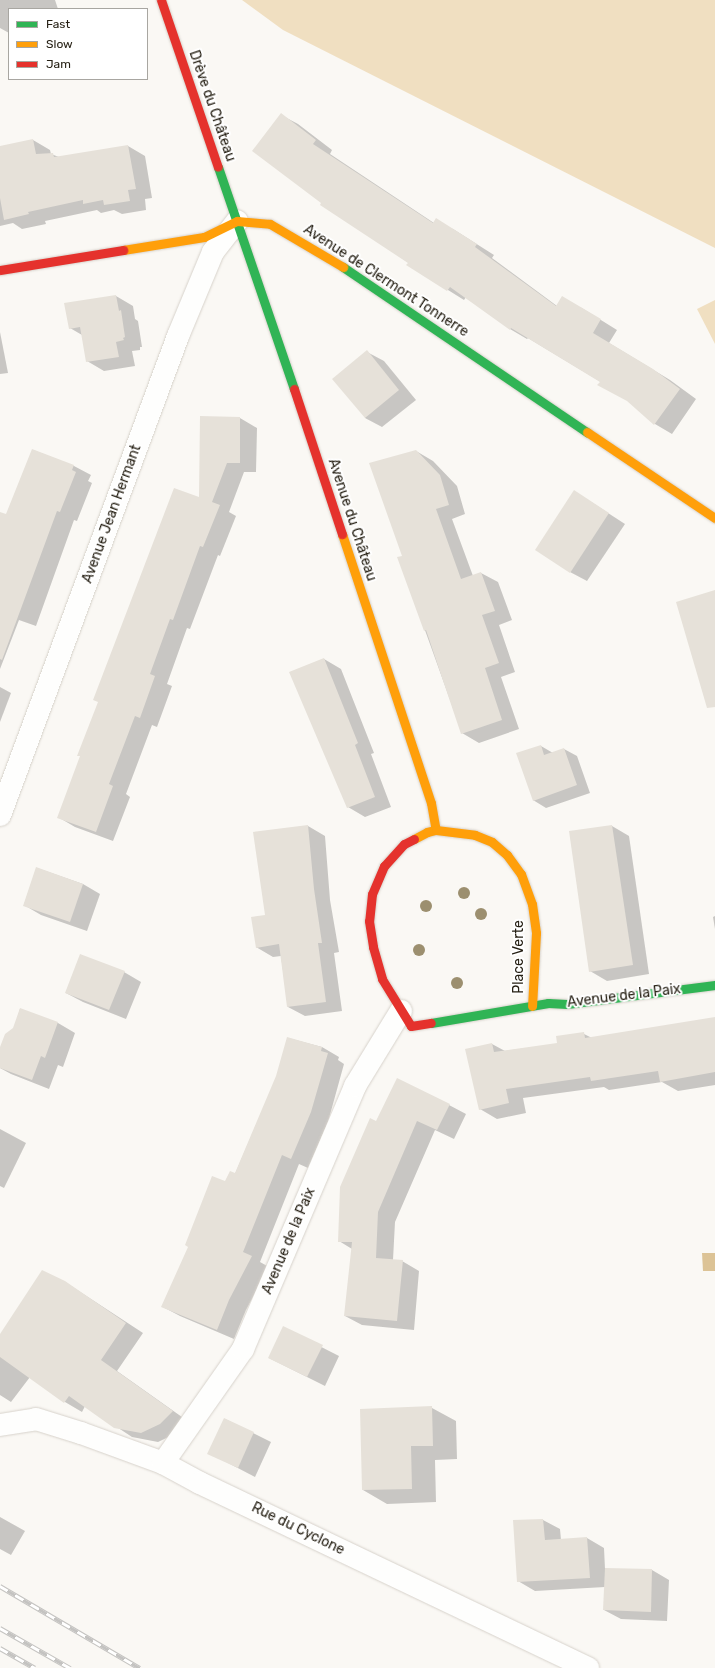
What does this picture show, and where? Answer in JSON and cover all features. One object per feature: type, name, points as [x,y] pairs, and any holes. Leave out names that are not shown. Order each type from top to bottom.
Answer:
[{"type":"street","name":"Drève du Château","points":[[161,0],[237,221]]},
{"type":"street","points":[[0,270],[204,237],[237,221]]},
{"type":"street","name":"Avenue de Clermont Tonnerre","points":[[237,221],[270,224],[339,264],[715,518]]},
{"type":"street","name":"Avenue Jean Hermant","points":[[0,814],[178,336],[213,252],[237,221]]},
{"type":"street","name":"Avenue du Château","points":[[237,221],[431,802],[436,830]]},
{"type":"street","name":"Place Verte","points":[[436,830],[475,835],[492,842],[507,855],[521,874],[532,904],[536,933],[532,1006],[411,1026],[382,979],[373,947],[369,921],[372,894],[384,866],[404,844],[427,832],[436,830]]},
{"type":"street","name":"Avenue de la Paix","points":[[532,1006],[548,1003],[567,1004],[715,985]]},
{"type":"street","name":"Avenue de la Paix","points":[[163,1463],[243,1349],[355,1086],[401,1011]]},
{"type":"street","name":"Rue du Cyclone","points":[[0,1425],[36,1419],[81,1433],[163,1463],[588,1668]]},
{"type":"shaded area","points":[[242,0],[715,0],[715,248],[283,30]]},
{"type":"shaded area","points":[[715,300],[715,344],[697,309]]},
{"type":"shaded area","points":[[702,1253],[715,1253],[715,1271],[703,1271]]},
{"type":"building","points":[[281,113],[316,140],[313,144],[433,223],[436,218],[477,244],[475,247],[556,306],[562,296],[601,319],[593,333],[653,369],[680,389],[654,425],[627,401],[597,385],[600,382],[511,328],[510,330],[450,287],[447,291],[406,265],[408,263],[320,205],[321,203],[252,151]]},
{"type":"building","points":[[33,139],[36,154],[53,153],[54,157],[128,145],[136,189],[128,190],[130,201],[104,205],[103,200],[83,204],[83,200],[28,212],[29,214],[4,220],[0,198],[0,146]]},
{"type":"building","points":[[116,295],[119,311],[121,310],[125,337],[123,338],[124,340],[116,342],[119,357],[86,362],[80,327],[69,329],[64,303]]},
{"type":"building","points":[[367,350],[399,390],[365,418],[332,379]]},
{"type":"building","points":[[200,416],[240,417],[240,463],[227,463],[212,502],[220,505],[203,547],[200,546],[173,620],[170,619],[150,674],[155,676],[140,718],[135,716],[109,784],[113,786],[96,832],[57,818],[80,756],[77,756],[98,702],[93,700],[174,488],[199,497]]},
{"type":"building","points":[[32,449],[74,465],[72,470],[76,472],[60,512],[57,511],[2,660],[0,659],[0,512],[6,514]]},
{"type":"building","points":[[416,450],[440,475],[449,505],[436,509],[461,579],[481,572],[495,611],[482,615],[499,663],[485,668],[502,720],[461,734],[426,630],[424,631],[397,557],[402,556],[369,463]]},
{"type":"building","points":[[574,490],[609,513],[570,573],[535,550]]},
{"type":"building","points":[[715,590],[715,707],[707,708],[676,602]]},
{"type":"building","points":[[324,658],[358,743],[355,745],[375,797],[347,808],[289,672]]},
{"type":"building","points":[[541,745],[544,755],[564,748],[577,785],[533,801],[516,753]]},
{"type":"building","points":[[308,825],[314,889],[322,943],[318,943],[326,1002],[287,1007],[279,944],[256,948],[251,917],[265,915],[253,832]]},
{"type":"building","points":[[612,825],[633,965],[589,972],[569,831]]},
{"type":"building","points":[[36,867],[83,884],[70,922],[23,906]]},
{"type":"building","points":[[80,954],[125,971],[109,1010],[65,993]]},
{"type":"building","points":[[20,1008],[58,1022],[45,1058],[41,1056],[32,1080],[0,1068],[0,1047],[5,1034],[13,1028]]},
{"type":"building","points":[[715,1017],[715,1072],[660,1082],[658,1071],[591,1081],[590,1077],[506,1089],[509,1103],[479,1110],[465,1049],[492,1043],[494,1052],[557,1043],[556,1036],[584,1032],[585,1038]]},
{"type":"building","points":[[287,1037],[322,1047],[321,1051],[328,1053],[311,1112],[291,1159],[282,1155],[243,1252],[252,1256],[229,1300],[217,1330],[161,1307],[188,1247],[185,1245],[212,1176],[225,1181],[230,1171],[235,1173],[276,1076]]},
{"type":"building","points":[[397,1078],[450,1104],[437,1130],[417,1121],[378,1212],[376,1258],[403,1260],[397,1321],[344,1316],[352,1242],[338,1242],[340,1187],[370,1118],[376,1121]]},
{"type":"building","points":[[42,1270],[65,1281],[126,1323],[101,1360],[173,1411],[160,1424],[141,1433],[114,1428],[69,1396],[64,1403],[0,1357],[0,1334]]},
{"type":"building","points":[[283,1326],[323,1345],[307,1377],[268,1358]]},
{"type":"building","points":[[432,1406],[433,1446],[411,1446],[412,1489],[362,1490],[360,1409]]},
{"type":"building","points":[[224,1418],[254,1432],[238,1468],[207,1454]]},
{"type":"building","points":[[543,1519],[545,1540],[587,1537],[590,1578],[517,1582],[513,1520]]},
{"type":"building","points":[[605,1568],[652,1569],[651,1612],[603,1610]]},
{"type":"railway","points":[[0,1586],[140,1668]]},
{"type":"railway","points":[[0,1628],[70,1668]]},
{"type":"railway","points":[[0,1648],[35,1668]]},
{"type":"traffic: fast","points":[[218,167],[294,389]]},
{"type":"traffic: fast","points":[[343,267],[587,432]]},
{"type":"traffic: fast","points":[[431,1023],[548,1003],[567,1004],[715,985]]},
{"type":"traffic: slow","points":[[123,250],[204,237],[237,221],[270,224],[343,267]]},
{"type":"traffic: slow","points":[[587,432],[715,518]]},
{"type":"traffic: slow","points":[[342,534],[431,803],[436,830]]},
{"type":"traffic: slow","points":[[414,839],[427,832],[436,830],[475,835],[492,842],[507,855],[521,874],[532,904],[536,933],[532,1006]]},
{"type":"traffic: jam","points":[[161,0],[218,167]]},
{"type":"traffic: jam","points":[[0,270],[123,250]]},
{"type":"traffic: jam","points":[[294,389],[342,534]]},
{"type":"traffic: jam","points":[[414,839],[404,844],[384,866],[372,894],[369,921],[373,947],[382,979],[411,1026],[431,1023]]}]
